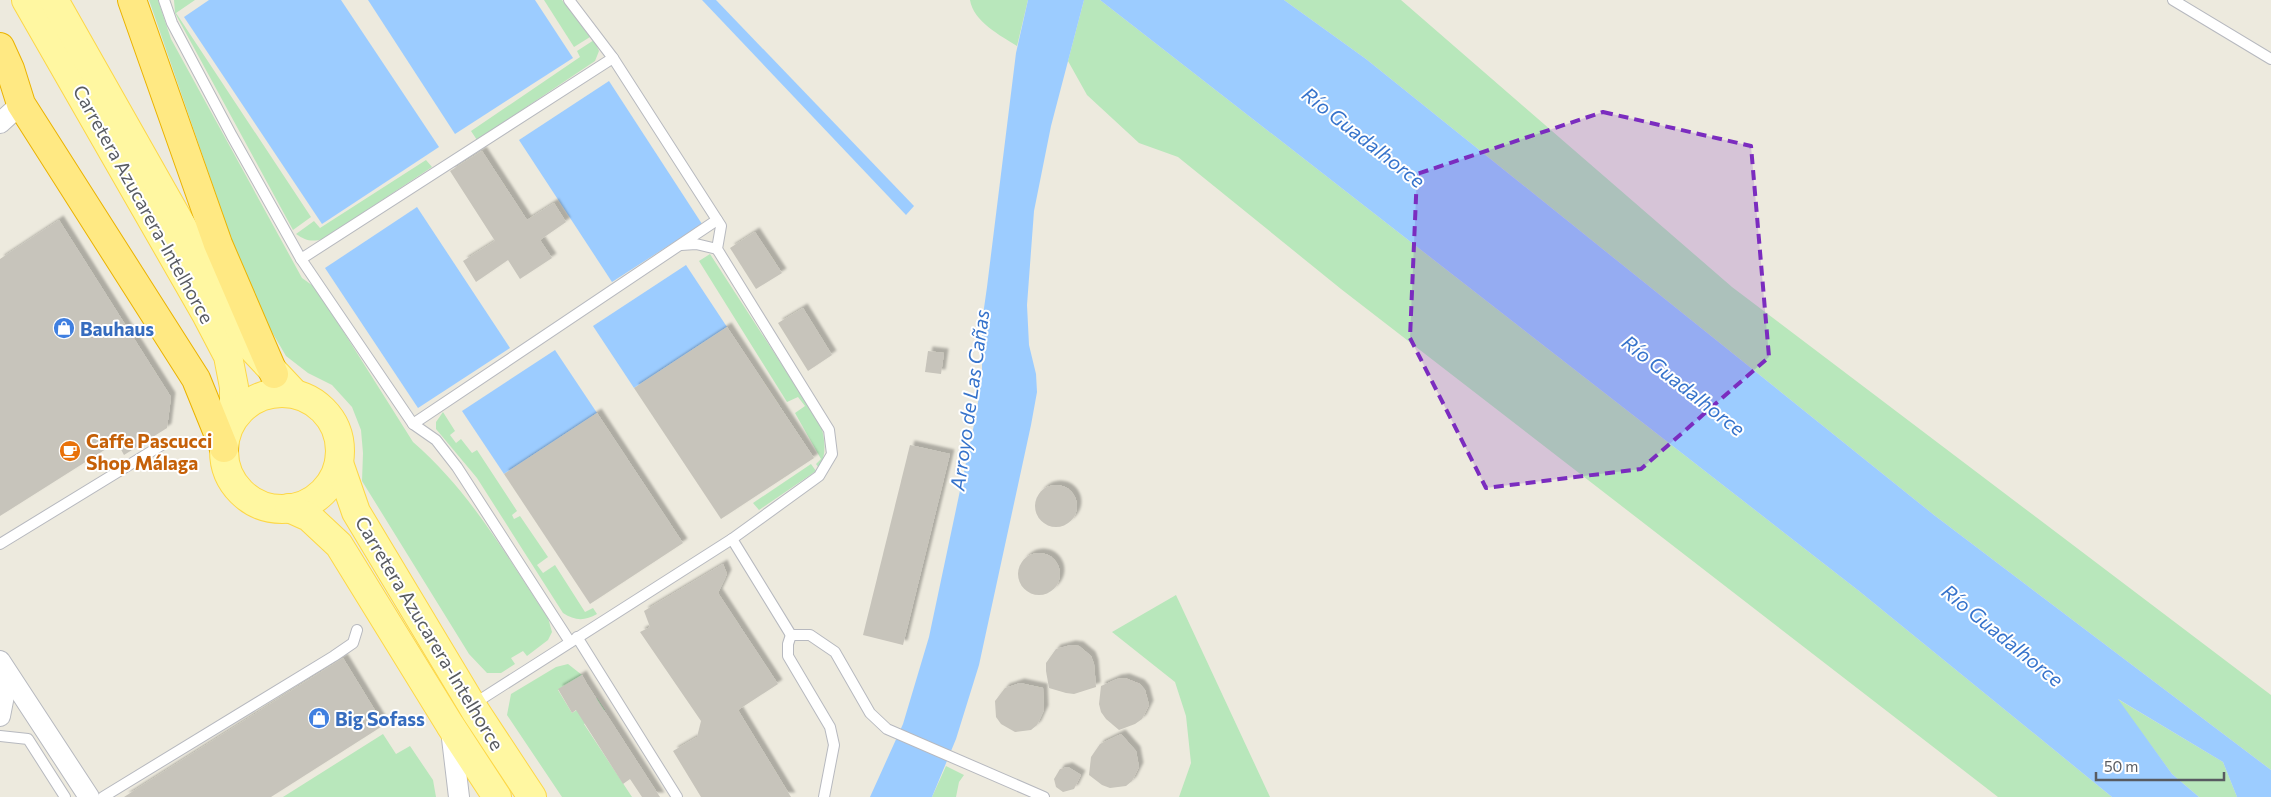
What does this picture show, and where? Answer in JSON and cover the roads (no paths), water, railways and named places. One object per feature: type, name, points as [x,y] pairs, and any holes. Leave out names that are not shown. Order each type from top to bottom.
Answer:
[{"type":"highway","points":[[132,0],[218,244],[274,374]]},
{"type":"highway","points":[[3,64],[21,104],[196,379],[224,448]]},
{"type":"main road","name":"Carretera Azucarera-Intelhorce","points":[[26,0],[206,314],[228,356],[234,387],[234,418]]},
{"type":"main road","name":"Carretera Azucarera-Intelhorce","points":[[54,0],[250,346],[274,374],[295,394]]},
{"type":"main road","points":[[272,394],[295,394],[316,403],[331,419],[340,441],[339,463],[330,484],[314,500],[289,508],[270,507],[249,498],[233,482],[225,461],[224,448],[227,431],[234,418],[251,402],[272,394]]},
{"type":"main road","name":"Carretera Azucarera-Intelhorce","points":[[339,463],[356,512],[472,705],[532,797]]},
{"type":"main road","name":"Carretera Azucarera-Intelhorce","points":[[289,508],[309,517],[338,544],[497,797]]},
{"type":"street","points":[[0,123],[21,104]]},
{"type":"street","points":[[0,716],[4,668]]},
{"type":"street","points":[[4,668],[89,797]]},
{"type":"street","points":[[450,725],[459,797]]},
{"type":"lane","points":[[164,0],[172,23],[222,119],[301,259],[413,424],[436,440],[457,467],[677,797]]},
{"type":"lane","points":[[472,705],[732,539],[819,476],[832,454],[829,430],[717,249],[721,226],[613,58],[569,0]]},
{"type":"lane","points":[[2173,0],[2271,59]]},
{"type":"lane","points":[[301,259],[613,58]]},
{"type":"lane","points":[[413,424],[717,220]]},
{"type":"lane","points":[[680,245],[696,244],[717,249]]},
{"type":"lane","points":[[0,544],[165,443]]},
{"type":"lane","points":[[732,539],[791,635]]},
{"type":"lane","points":[[103,797],[334,656],[353,643],[357,630]]},
{"type":"lane","points":[[791,635],[810,635],[835,652],[870,713],[887,729],[956,757],[1044,797]]},
{"type":"lane","points":[[791,635],[788,644],[788,656],[830,726],[834,745],[824,797]]},
{"type":"lane","points":[[0,736],[28,739],[65,797]]},
{"type":"water","points":[[209,0],[341,0],[439,147],[322,224],[184,17]]},
{"type":"water","points":[[368,0],[535,0],[573,58],[455,134]]},
{"type":"water","points":[[702,0],[716,0],[914,206],[906,215]]},
{"type":"water","points":[[1028,0],[1084,0],[1051,126],[1034,211],[1027,305],[1029,345],[1036,374],[1037,392],[1031,425],[979,665],[956,739],[932,797],[870,797],[903,724],[929,637],[976,415],[982,376],[982,322],[1016,53]]},
{"type":"water","name":"Río Guadalhorce","points":[[1100,0],[1284,0],[1366,59],[1934,515],[2271,770],[2271,797],[2237,797],[2223,762],[2118,699],[2172,774],[2199,797],[2112,797],[1859,591]]},
{"type":"water","points":[[609,81],[702,224],[612,282],[519,140]]},
{"type":"water","points":[[417,207],[510,348],[418,408],[325,268]]},
{"type":"water","points":[[686,265],[727,327],[634,388],[593,326]]},
{"type":"water","points":[[555,350],[597,413],[504,474],[462,411]]},
{"type":"place","name":"Bauhaus","points":[[64,328]]},
{"type":"place","name":"Caffe Pascucci Shop Málaga","points":[[70,451]]},
{"type":"place","name":"Big Sofass","points":[[319,718]]},
{"type":"water label","name":"Arroyo de Las Cañas","points":[[969,400]]}]
